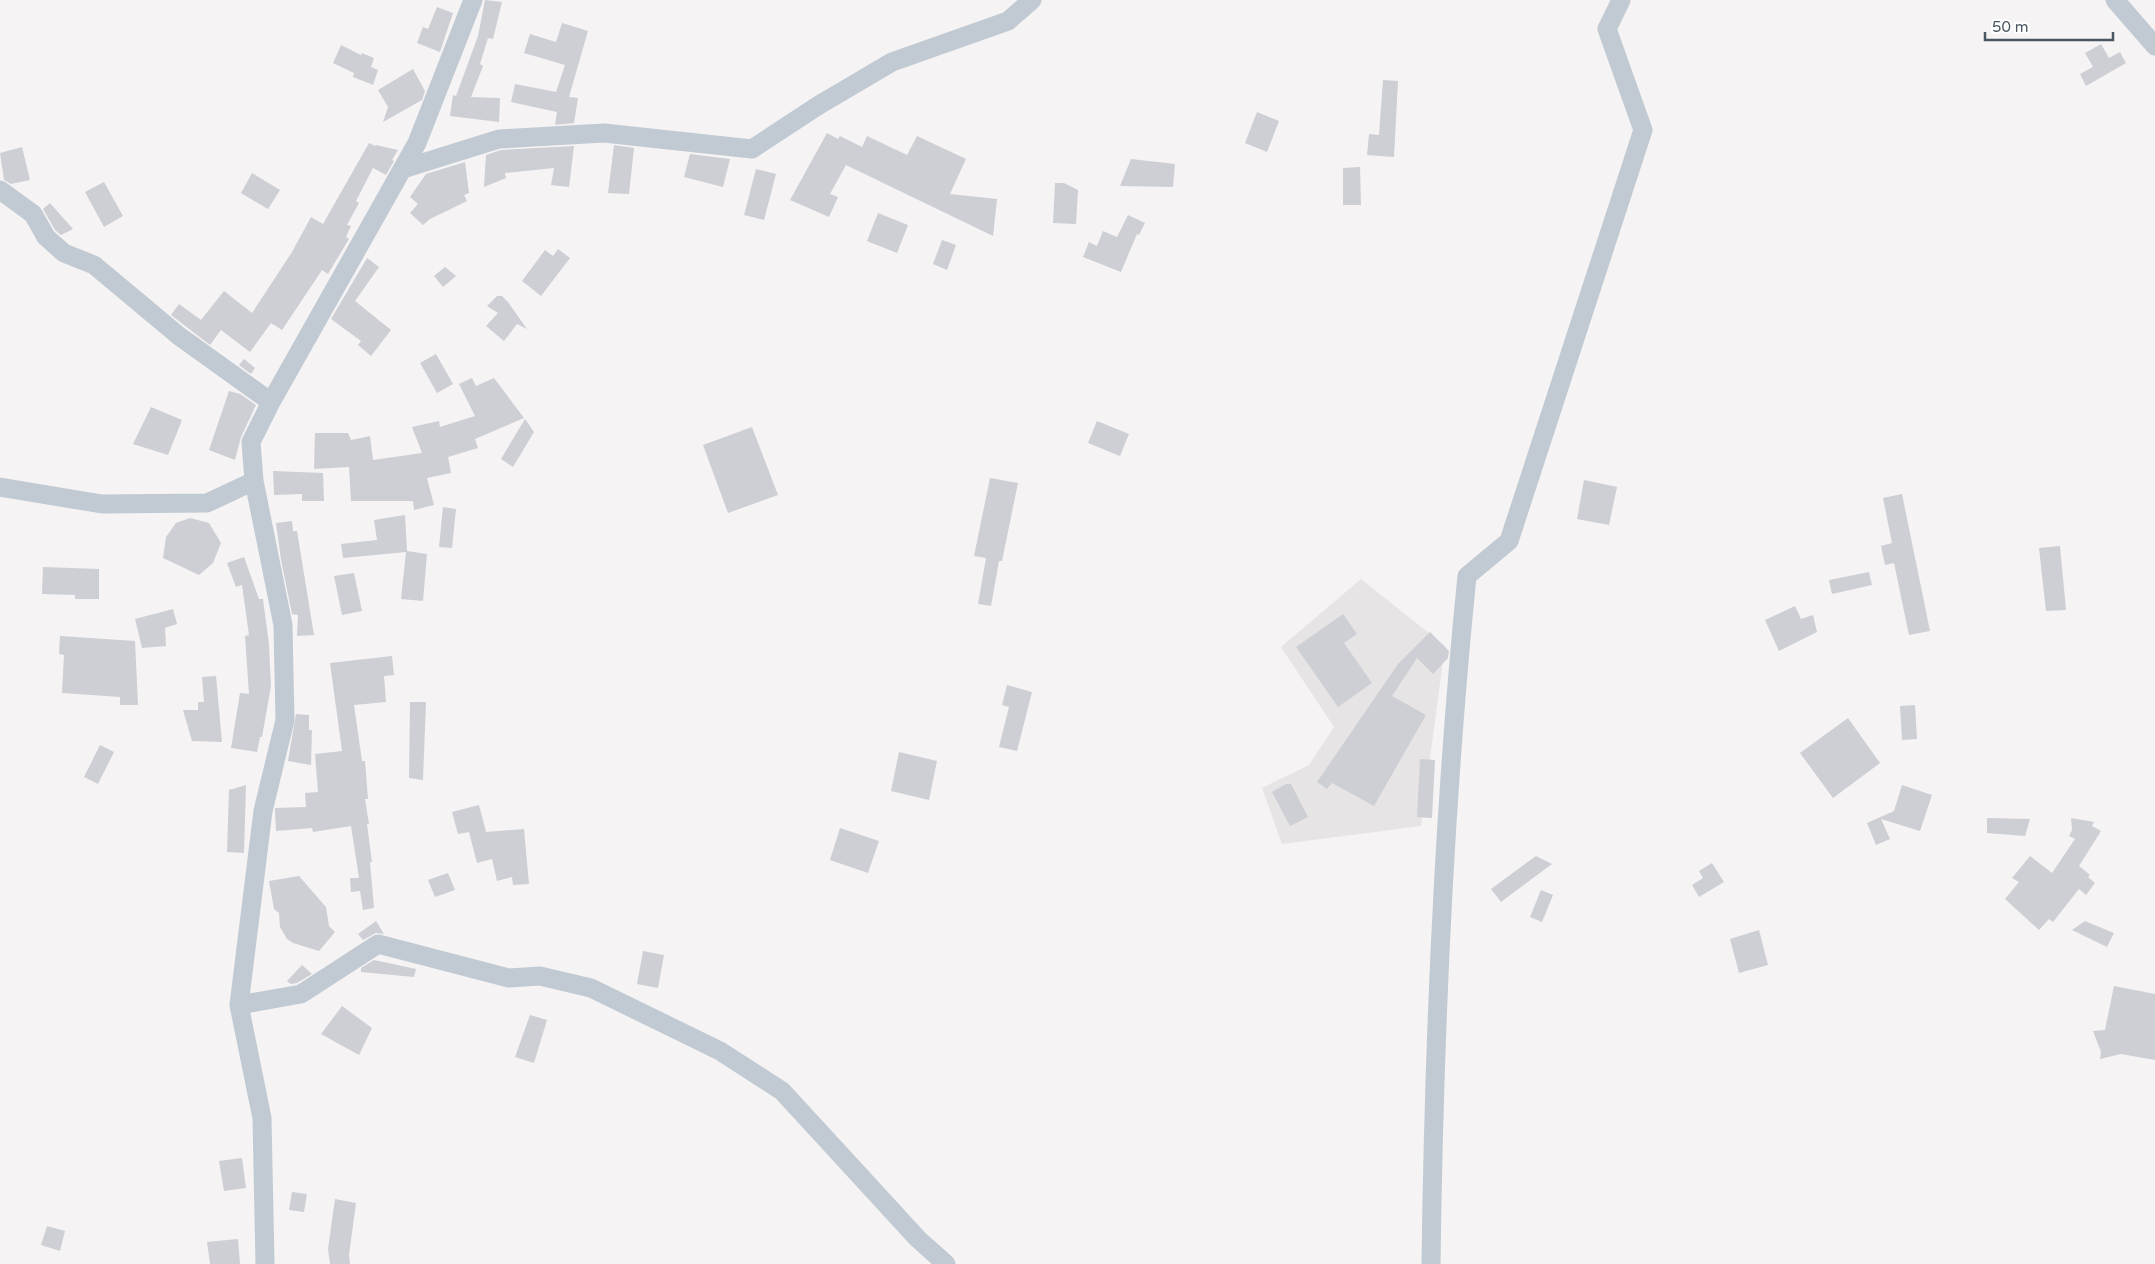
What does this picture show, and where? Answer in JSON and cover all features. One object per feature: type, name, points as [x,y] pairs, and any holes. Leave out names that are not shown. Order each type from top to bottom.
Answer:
[{"type":"street","points":[[265,1264],[262,1118],[238,1004],[263,811],[285,720],[284,625],[254,481],[251,442],[271,402],[417,143],[473,0]]},
{"type":"street","points":[[403,169],[499,139],[566,135],[604,133],[752,149],[819,105],[892,62],[1008,21],[1032,0]]},
{"type":"street","points":[[1431,1264],[1432,1138],[1452,725],[1467,576],[1509,541],[1643,130],[1607,29],[1621,0]]},
{"type":"street","points":[[2115,0],[2155,46]]},
{"type":"street","points":[[0,190],[33,214],[46,237],[64,253],[94,265],[180,336],[271,402]]},
{"type":"street","points":[[0,487],[102,504],[207,503],[254,481]]},
{"type":"street","points":[[238,1004],[301,994],[378,944],[510,978],[540,976],[591,988],[720,1050],[782,1091],[918,1239],[946,1264]]},
{"type":"shaded area","points":[[1361,579],[1445,646],[1421,826],[1282,844],[1262,788],[1309,765],[1334,727],[1281,647]]},
{"type":"building","points":[[485,0],[502,2],[493,39],[488,38],[480,64],[483,66],[471,97],[500,98],[499,122],[450,116],[453,95],[456,96],[478,36]]},
{"type":"building","points":[[437,7],[453,13],[440,52],[417,43],[423,27],[428,29]]},
{"type":"building","points":[[562,23],[588,31],[569,97],[578,98],[574,123],[555,125],[557,112],[511,102],[515,84],[556,92],[565,65],[524,53],[530,34],[556,42]]},
{"type":"building","points":[[2101,44],[2109,58],[2120,52],[2126,63],[2086,86],[2080,74],[2093,67],[2085,53]]},
{"type":"building","points":[[341,45],[361,55],[362,53],[374,58],[371,67],[378,70],[373,85],[353,77],[354,73],[333,63]]},
{"type":"building","points":[[413,69],[425,91],[422,100],[383,122],[388,107],[378,90]]},
{"type":"building","points":[[1383,80],[1398,81],[1394,157],[1367,155],[1369,134],[1379,135]]},
{"type":"building","points":[[1257,112],[1279,121],[1267,152],[1245,143]]},
{"type":"building","points":[[827,133],[838,139],[840,136],[862,147],[867,136],[907,155],[917,136],[966,159],[950,194],[997,199],[993,236],[846,165],[830,194],[838,197],[829,217],[790,200]]},
{"type":"building","points":[[369,143],[375,146],[398,150],[392,160],[394,161],[386,175],[373,168],[356,201],[359,203],[347,225],[351,226],[346,237],[349,239],[328,274],[322,270],[282,330],[271,323],[250,352],[221,330],[210,345],[171,315],[179,304],[201,320],[224,291],[252,313],[292,252],[311,217],[323,224]]},
{"type":"building","points":[[614,145],[634,148],[629,194],[608,193]]},
{"type":"building","points":[[574,146],[569,187],[551,185],[554,168],[505,173],[506,178],[484,187],[486,155],[501,150]]},
{"type":"building","points":[[22,147],[30,180],[11,184],[4,180],[0,153]]},
{"type":"building","points":[[690,154],[730,159],[723,187],[684,177]]},
{"type":"building","points":[[1131,159],[1175,164],[1173,187],[1120,186]]},
{"type":"building","points":[[465,162],[469,193],[464,195],[467,201],[430,219],[423,225],[410,213],[418,204],[410,197],[426,174]]},
{"type":"building","points":[[1360,167],[1361,205],[1343,205],[1343,168]]},
{"type":"building","points":[[756,169],[776,174],[764,220],[744,215]]},
{"type":"building","points":[[252,173],[280,190],[268,209],[241,193]]},
{"type":"building","points":[[104,182],[123,216],[104,227],[85,192]]},
{"type":"building","points":[[1055,183],[1064,183],[1078,190],[1076,224],[1053,223]]},
{"type":"building","points":[[50,203],[73,229],[61,235],[55,230],[43,209]]},
{"type":"building","points":[[878,213],[908,225],[897,253],[867,241]]},
{"type":"building","points":[[1128,215],[1145,223],[1139,235],[1137,234],[1121,272],[1083,257],[1089,242],[1097,246],[1103,231],[1117,237]]},
{"type":"building","points":[[942,240],[956,245],[947,270],[933,264]]},
{"type":"building","points":[[558,249],[570,258],[541,296],[522,281],[545,250],[553,256]]},
{"type":"building","points":[[367,258],[379,267],[355,301],[391,330],[371,356],[358,345],[361,341],[331,319]]},
{"type":"building","points":[[445,267],[456,276],[443,287],[434,276]]},
{"type":"building","points":[[497,296],[502,296],[508,302],[527,329],[517,324],[504,341],[486,326],[498,313],[487,306]]},
{"type":"building","points":[[436,354],[453,384],[437,393],[420,363]]},
{"type":"building","points":[[244,359],[255,368],[251,374],[239,365]]},
{"type":"building","points":[[472,378],[476,386],[494,378],[524,418],[475,439],[478,448],[448,457],[451,473],[427,478],[434,505],[414,510],[413,501],[351,501],[349,467],[314,469],[315,433],[348,433],[351,440],[370,436],[373,460],[422,453],[412,427],[439,421],[440,427],[475,416],[459,384]]},
{"type":"building","points":[[229,391],[240,394],[256,405],[241,437],[235,460],[209,450]]},
{"type":"building","points":[[151,407],[182,420],[168,455],[133,444]]},
{"type":"building","points":[[525,419],[534,432],[513,467],[501,459]]},
{"type":"building","points":[[1097,421],[1129,434],[1120,456],[1088,443]]},
{"type":"building","points":[[752,427],[778,495],[728,513],[703,445]]},
{"type":"building","points":[[273,471],[323,473],[324,501],[302,501],[302,494],[274,495]]},
{"type":"building","points":[[990,478],[1018,483],[1002,561],[999,561],[991,606],[978,604],[986,558],[974,556]]},
{"type":"building","points":[[1584,480],[1617,487],[1609,525],[1577,519]]},
{"type":"building","points":[[1902,494],[1930,631],[1909,635],[1894,563],[1885,565],[1881,546],[1892,543],[1883,498]]},
{"type":"building","points":[[443,507],[456,509],[452,548],[439,547]]},
{"type":"building","points":[[405,515],[407,551],[427,554],[423,601],[401,599],[406,552],[343,558],[341,544],[377,540],[374,520]]},
{"type":"building","points":[[190,518],[209,523],[221,543],[213,563],[199,575],[163,558],[166,537],[176,523]]},
{"type":"building","points":[[292,521],[293,531],[297,531],[314,635],[297,636],[298,615],[292,614],[281,560],[276,523]]},
{"type":"building","points":[[2060,546],[2066,610],[2046,611],[2039,548]]},
{"type":"building","points":[[244,557],[259,599],[263,599],[269,644],[271,686],[262,737],[260,737],[257,752],[231,748],[240,693],[249,694],[245,636],[249,635],[242,585],[236,587],[227,563]]},
{"type":"building","points":[[43,567],[99,569],[99,599],[75,599],[75,595],[42,594]]},
{"type":"building","points":[[1869,572],[1872,585],[1832,594],[1829,580]]},
{"type":"building","points":[[354,573],[362,611],[342,615],[334,576]]},
{"type":"building","points":[[1795,606],[1801,619],[1813,615],[1817,632],[1779,651],[1765,620]]},
{"type":"building","points":[[173,609],[177,624],[165,628],[166,646],[142,648],[135,619]]},
{"type":"building","points":[[1343,614],[1357,634],[1344,643],[1372,683],[1338,707],[1296,647]]},
{"type":"building","points":[[1430,632],[1449,651],[1448,658],[1433,674],[1417,658],[1392,696],[1426,715],[1374,806],[1332,783],[1327,789],[1317,782],[1398,664]]},
{"type":"building","points":[[60,636],[135,641],[138,705],[120,705],[120,697],[62,693],[64,655],[59,654]]},
{"type":"building","points":[[392,656],[394,675],[384,676],[386,702],[354,705],[362,761],[365,761],[368,799],[365,799],[372,862],[370,862],[374,908],[363,910],[360,891],[351,892],[350,878],[359,878],[351,826],[313,832],[312,828],[276,831],[275,808],[306,807],[305,793],[318,792],[315,754],[342,751],[330,663]]},
{"type":"building","points":[[216,676],[222,742],[192,741],[183,710],[198,710],[198,702],[204,702],[202,677]]},
{"type":"building","points":[[1007,685],[1032,692],[1017,751],[999,747],[1009,707],[1002,705]]},
{"type":"building","points":[[410,702],[426,702],[423,780],[409,778]]},
{"type":"building","points":[[1915,705],[1917,739],[1902,740],[1900,706]]},
{"type":"building","points":[[296,714],[309,715],[309,730],[312,730],[311,765],[288,761]]},
{"type":"building","points":[[1848,718],[1880,763],[1833,798],[1800,753]]},
{"type":"building","points":[[100,745],[114,752],[98,784],[84,777]]},
{"type":"building","points":[[899,752],[937,761],[929,800],[891,791]]},
{"type":"building","points":[[1420,759],[1435,760],[1432,818],[1417,817]]},
{"type":"building","points":[[1286,784],[1291,784],[1308,817],[1290,826],[1272,792]]},
{"type":"building","points":[[246,785],[244,853],[227,852],[229,790]]},
{"type":"building","points":[[1902,785],[1932,795],[1920,831],[1881,819],[1890,839],[1876,845],[1867,823],[1894,811]]},
{"type":"building","points":[[479,805],[486,832],[524,829],[529,884],[513,885],[512,877],[497,881],[492,859],[477,863],[469,832],[458,834],[452,812]]},
{"type":"building","points":[[1987,818],[2030,819],[2025,836],[1987,833]]},
{"type":"building","points":[[2071,818],[2094,822],[2092,826],[2101,831],[2079,866],[2090,875],[2088,877],[2095,883],[2086,895],[2079,889],[2053,922],[2049,919],[2039,930],[2005,899],[2019,882],[2012,878],[2030,856],[2052,873],[2075,839],[2069,836],[2072,830]]},
{"type":"building","points":[[840,828],[879,841],[868,873],[830,860]]},
{"type":"building","points":[[1536,856],[1552,864],[1501,902],[1491,889]]},
{"type":"building","points":[[1712,863],[1724,882],[1699,897],[1692,885],[1703,878],[1699,871]]},
{"type":"building","points":[[448,873],[455,890],[435,897],[428,880]]},
{"type":"building","points":[[299,876],[326,907],[329,926],[335,932],[319,951],[293,943],[287,939],[280,927],[279,913],[274,909],[269,881]]},
{"type":"building","points":[[1541,890],[1553,895],[1542,922],[1530,917]]},
{"type":"building","points":[[376,921],[384,934],[376,933],[363,940],[358,934]]},
{"type":"building","points":[[2085,921],[2114,933],[2107,947],[2072,930]]},
{"type":"building","points":[[1759,930],[1768,965],[1739,973],[1730,939]]},
{"type":"building","points":[[643,951],[664,955],[658,988],[637,984]]},
{"type":"building","points":[[374,960],[416,969],[414,977],[361,972],[361,968]]},
{"type":"building","points":[[302,965],[312,974],[297,983],[291,984],[287,981]]},
{"type":"building","points":[[2114,986],[2155,994],[2155,1060],[2121,1054],[2100,1059],[2101,1052],[2093,1031],[2105,1030]]},
{"type":"building","points":[[342,1006],[372,1028],[359,1055],[321,1034]]},
{"type":"building","points":[[530,1015],[547,1020],[534,1063],[515,1057]]},
{"type":"building","points":[[242,1158],[246,1188],[224,1191],[219,1161]]},
{"type":"building","points":[[292,1192],[307,1194],[304,1212],[289,1210]]},
{"type":"building","points":[[335,1199],[356,1203],[349,1255],[350,1264],[330,1264],[328,1249]]},
{"type":"building","points":[[47,1226],[65,1231],[60,1251],[41,1245]]},
{"type":"building","points":[[238,1239],[240,1264],[210,1264],[207,1242]]}]
